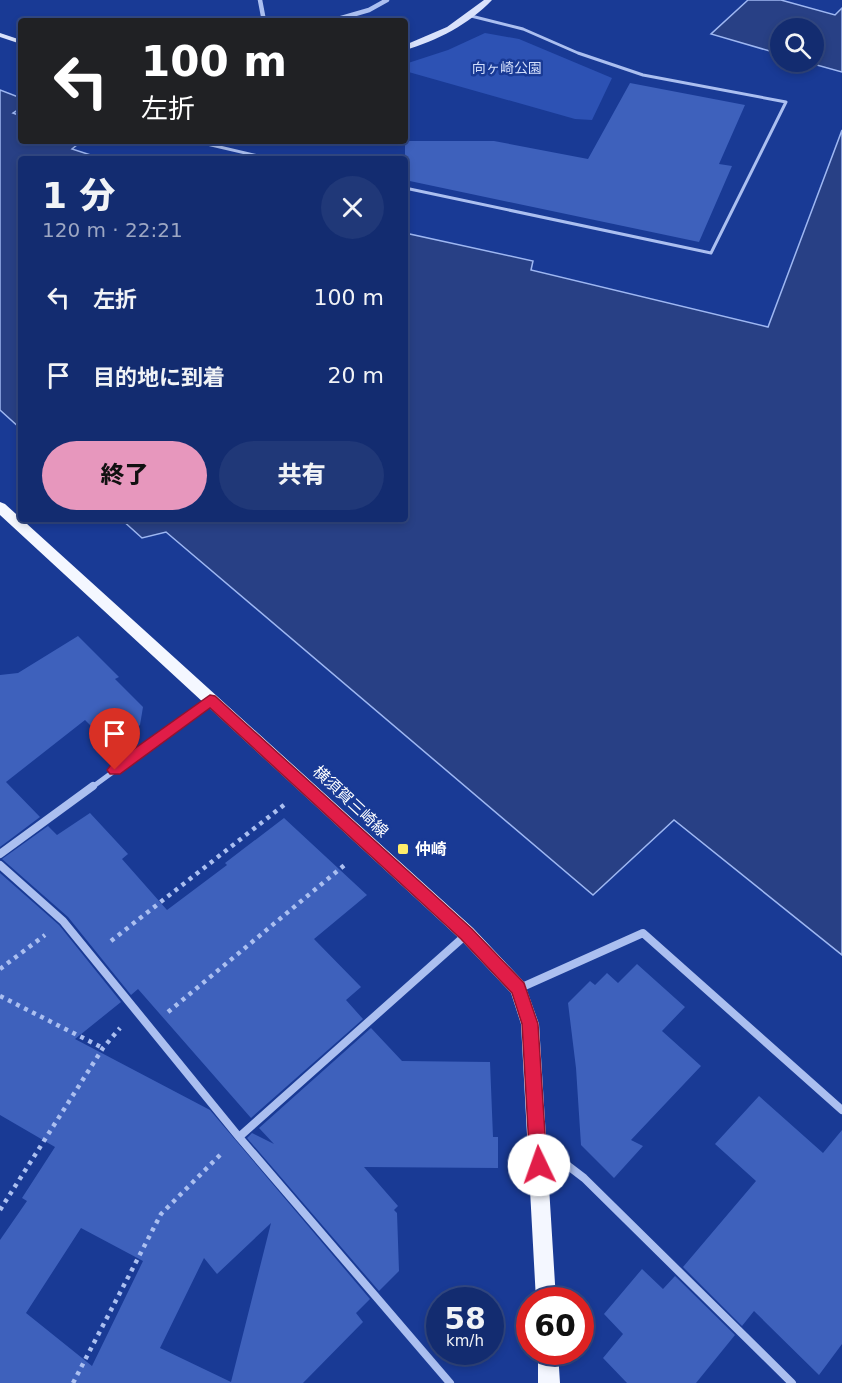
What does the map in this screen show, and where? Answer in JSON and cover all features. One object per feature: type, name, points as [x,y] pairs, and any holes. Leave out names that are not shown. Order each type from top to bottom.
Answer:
[{"type":"main road","name":"横須賀三崎線","points":[[0,507],[466,934],[518,988],[530,1024],[545,1287]]},
{"type":"main road","points":[[548,1365],[549,1383]]},
{"type":"street","points":[[260,0],[263,18]]},
{"type":"street","points":[[342,18],[369,10],[387,0]]},
{"type":"street","points":[[408,47],[436,37],[471,16],[488,0]]},
{"type":"street","points":[[0,34],[18,41]]},
{"type":"street","points":[[0,854],[210,700]]},
{"type":"street","points":[[0,865],[63,921],[239,1137],[450,1383]]},
{"type":"street","points":[[518,988],[643,933],[842,1110]]},
{"type":"street","points":[[239,1137],[466,934]]},
{"type":"street","points":[[537,1142],[584,1178],[792,1383]]},
{"type":"lane","points":[[408,189],[711,253],[786,102],[643,75],[578,53],[523,29],[471,16]]},
{"type":"lane","points":[[207,144],[258,156]]},
{"type":"path","points":[[92,957],[306,788]]},
{"type":"path","points":[[149,1028],[368,846]]},
{"type":"path","points":[[0,969],[63,921]]},
{"type":"path","points":[[0,996],[103,1048]]},
{"type":"path","points":[[0,1210],[103,1048],[135,1010]]},
{"type":"path","points":[[73,1383],[161,1214],[239,1137]]},
{"type":"green space","name":"向ヶ崎公園","points":[[485,33],[519,39],[612,78],[592,120],[575,119],[408,72],[408,63],[448,50]]},
{"type":"shaded area","points":[[748,0],[781,0],[835,15],[842,8],[842,72],[824,67],[824,18],[770,18],[770,51],[711,34]]},
{"type":"shaded area","points":[[0,90],[18,97],[18,110],[13,113],[18,115],[18,144],[78,144],[72,149],[94,156],[18,156],[18,426],[0,410]]},
{"type":"shaded area","points":[[842,130],[842,955],[674,820],[593,895],[166,532],[142,538],[124,522],[408,522],[408,234],[533,261],[531,270],[768,327]]},
{"type":"building","points":[[630,83],[745,105],[719,164],[732,166],[699,242],[408,181],[408,156],[405,156],[405,144],[408,144],[408,141],[494,141],[588,159]]},
{"type":"building","points":[[78,636],[119,677],[115,679],[143,707],[140,725],[121,739],[104,721],[93,728],[85,720],[6,782],[40,817],[0,847],[0,675],[18,673]]},
{"type":"building","points":[[90,813],[128,854],[122,859],[167,910],[284,818],[367,895],[314,939],[361,987],[346,1000],[363,1019],[251,1118],[138,989],[131,995],[68,917],[2,859],[48,826],[57,835]]},
{"type":"building","points":[[0,873],[59,925],[121,1002],[75,1039],[210,1110],[370,1299],[356,1313],[363,1322],[303,1383],[0,1383],[0,1240],[27,1201],[22,1198],[55,1147],[0,1115]],"holes":[[[271,1223],[231,1382],[160,1348],[204,1258],[217,1274]],[[81,1228],[143,1261],[92,1366],[26,1313]]]},
{"type":"building","points":[[637,964],[685,1007],[662,1031],[701,1066],[631,1140],[643,1146],[614,1178],[581,1145],[576,1068],[568,1003],[590,981],[595,985],[607,973],[618,983]]},
{"type":"building","points":[[371,1028],[402,1061],[490,1062],[493,1137],[498,1137],[498,1168],[364,1167],[398,1206],[394,1210],[397,1213],[399,1271],[379,1291],[247,1138],[252,1133],[274,1144],[259,1128]]},
{"type":"building","points":[[759,1096],[823,1153],[842,1130],[842,1344],[819,1375],[754,1311],[742,1326],[683,1267],[756,1181],[715,1144]]},
{"type":"building","points":[[642,1269],[663,1289],[675,1276],[735,1335],[696,1383],[627,1383],[603,1358],[623,1334],[604,1314]]},
{"type":"place","name":"仲崎","points":[[403,849]]},
{"type":"route","points":[[115,770],[210,700],[466,934],[518,988],[530,1024],[539,1165]]}]
